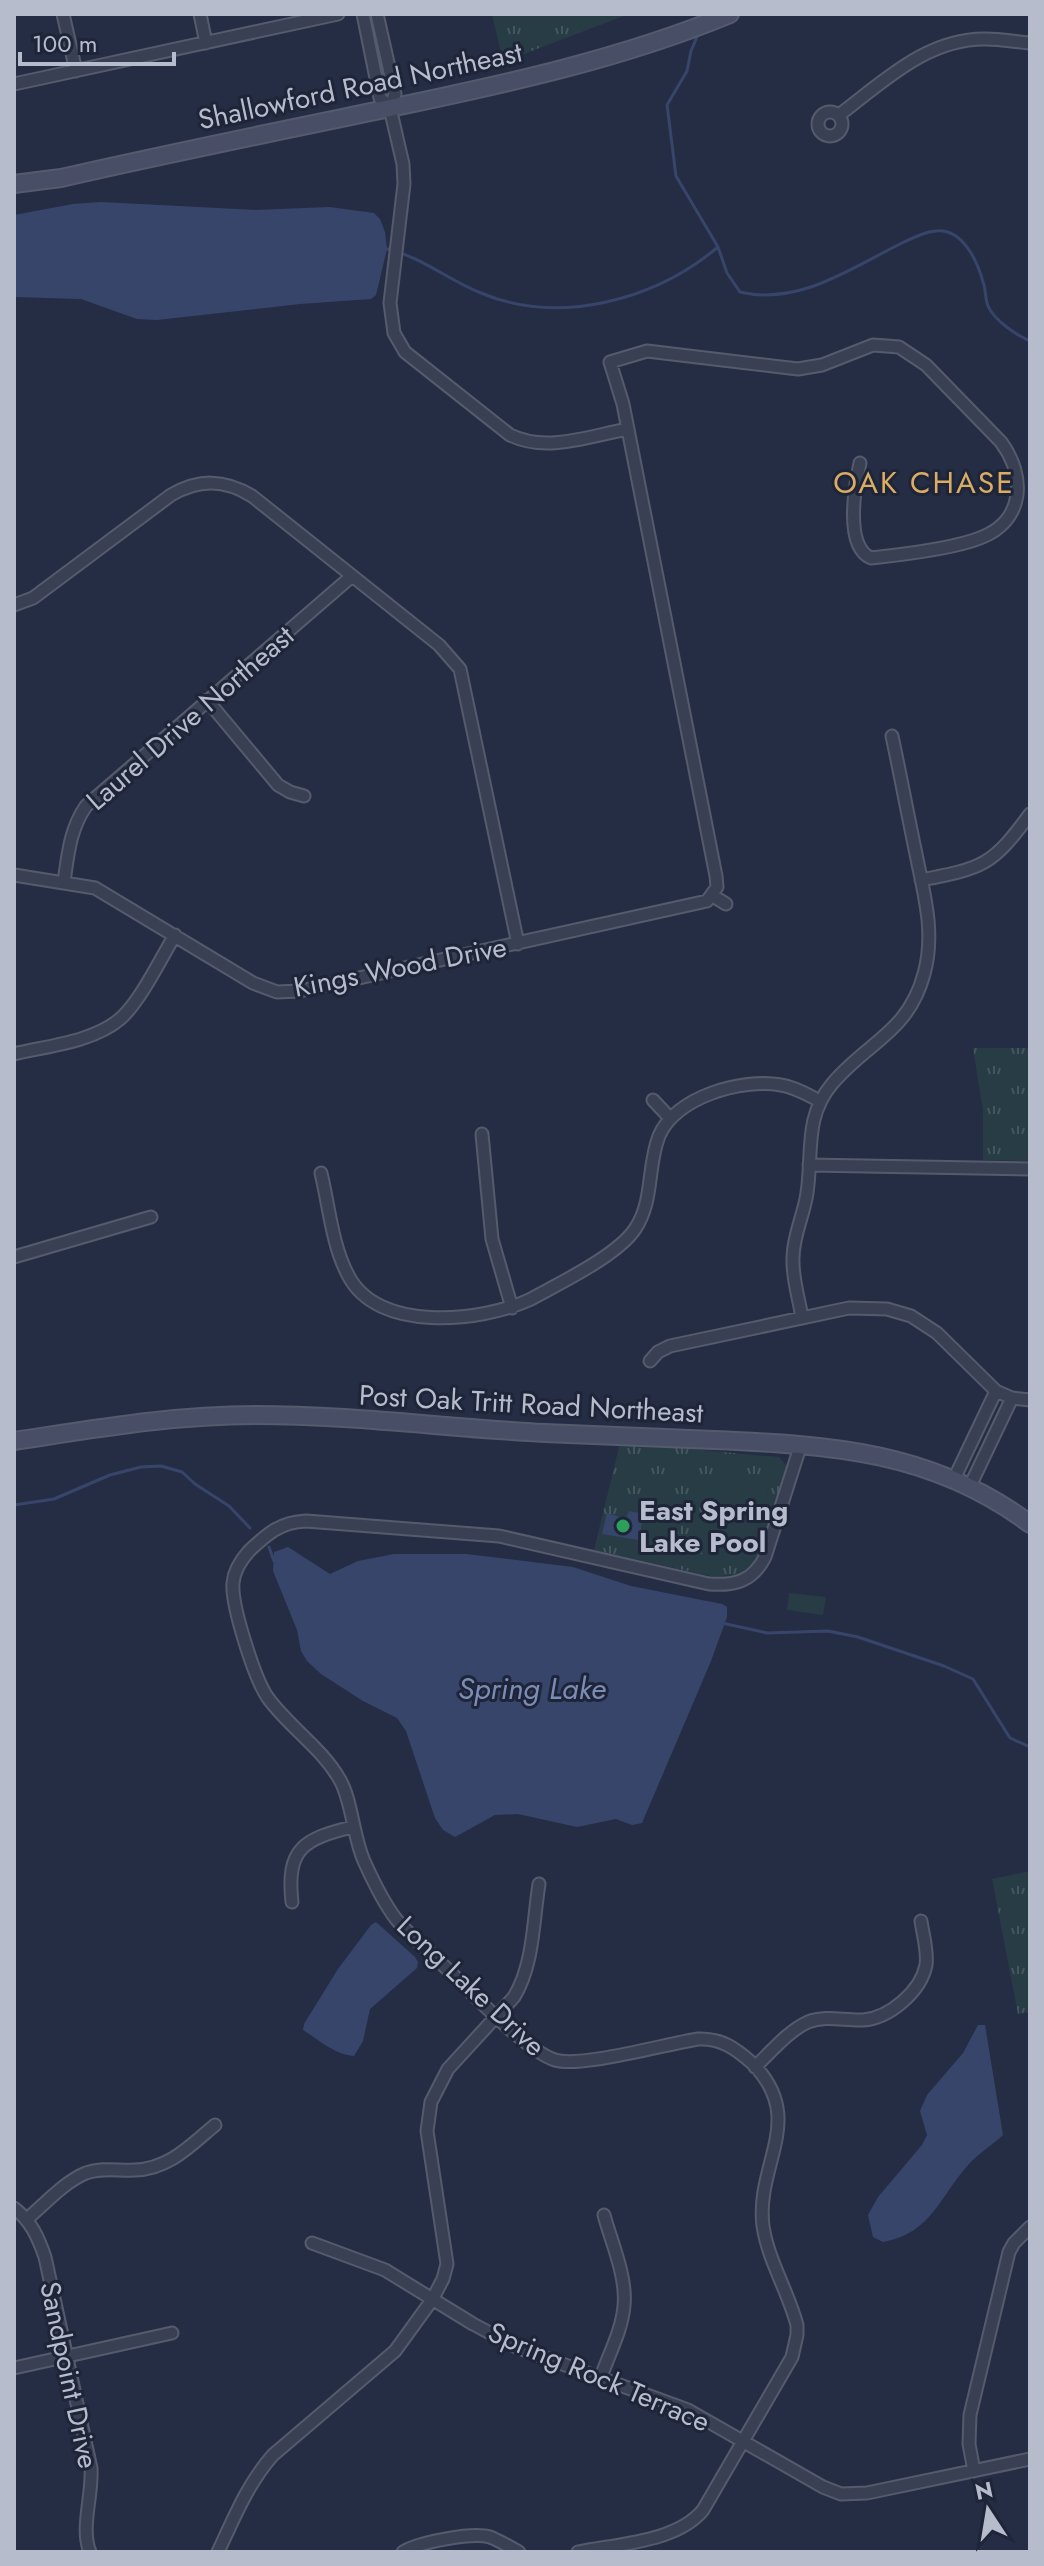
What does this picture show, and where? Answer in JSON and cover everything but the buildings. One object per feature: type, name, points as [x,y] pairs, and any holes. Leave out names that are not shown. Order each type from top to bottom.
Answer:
[{"type":"street","points":[[63,14],[76,71]]},
{"type":"street","points":[[200,14],[206,43]]},
{"type":"street","points":[[14,84],[338,14]]},
{"type":"street","points":[[363,14],[380,98],[390,108],[403,164],[404,184],[390,314],[394,333],[405,352],[520,440],[544,444],[628,429]]},
{"type":"street","points":[[377,14],[395,94],[390,108]]},
{"type":"street","name":"Shallowford Road Northeast","points":[[14,184],[61,178],[537,75],[674,36],[730,14]]},
{"type":"street","points":[[839,115],[905,65],[941,47],[986,39],[1030,43]]},
{"type":"street","points":[[726,904],[713,896],[717,887],[716,876],[628,429],[619,386],[610,362],[647,351],[798,369],[822,365],[873,345],[899,347],[926,365],[1001,442],[1025,479],[1012,510],[1000,527],[990,534],[970,541],[860,559],[853,501],[860,463]]},
{"type":"street","points":[[14,605],[33,598],[171,495],[200,482],[229,485],[252,496],[439,645],[460,669],[518,944]]},
{"type":"street","name":"Laurel Drive Northeast","points":[[64,882],[76,820],[86,806],[352,576]]},
{"type":"street","points":[[207,700],[278,785],[304,796]]},
{"type":"street","points":[[802,1318],[792,1260],[795,1237],[808,1193],[811,1130],[820,1101],[838,1077],[904,1017],[924,974],[930,930],[892,736]]},
{"type":"street","points":[[921,880],[969,870],[988,862],[1030,814]]},
{"type":"street","name":"Kings Wood Drive","points":[[14,875],[64,882],[102,892],[253,983],[277,992],[300,991],[518,944],[699,904],[713,896]]},
{"type":"street","points":[[14,1054],[90,1035],[120,1019],[131,1008],[175,935]]},
{"type":"street","points":[[321,1173],[339,1252],[347,1275],[360,1291],[377,1305],[398,1312],[474,1316],[512,1308],[616,1249],[634,1231],[647,1202],[657,1143],[669,1117],[701,1097],[756,1084],[784,1085],[820,1101]]},
{"type":"street","points":[[653,1100],[669,1117]]},
{"type":"street","points":[[482,1134],[492,1239],[512,1308]]},
{"type":"street","points":[[809,1165],[1030,1169]]},
{"type":"street","points":[[14,1257],[151,1217]]},
{"type":"street","points":[[650,1361],[670,1346],[802,1318],[858,1308],[899,1312],[937,1333],[996,1391],[1012,1398],[1030,1400]]},
{"type":"street","points":[[962,1482],[996,1391]]},
{"type":"street","points":[[962,1482],[1012,1398]]},
{"type":"street","name":"Post Oak Tritt Road Northeast","points":[[14,1441],[133,1423],[255,1415],[801,1444],[889,1457],[962,1482],[1030,1524]]},
{"type":"street","name":"Long Lake Drive","points":[[578,2552],[682,2529],[703,2510],[792,2357],[797,2335],[794,2315],[763,2226],[763,2207],[778,2109],[771,2086],[733,2047],[707,2038],[560,2062],[538,2052],[497,2016],[395,1917],[370,1873],[352,1827],[347,1796],[338,1777],[262,1688],[236,1606],[233,1583],[238,1565],[273,1529],[294,1521],[306,1521],[489,1535],[725,1585],[750,1578],[758,1570],[801,1444]]},
{"type":"street","points":[[292,1902],[290,1870],[299,1850],[321,1836],[352,1827]]},
{"type":"street","points":[[218,2552],[261,2468],[380,2366],[408,2337],[443,2279],[447,2264],[427,2131],[431,2102],[448,2069],[514,1997],[525,1975],[539,1884]]},
{"type":"street","points":[[755,2067],[805,2023],[828,2018],[868,2020],[894,2009],[919,1982],[923,1973],[926,1955],[921,1921]]},
{"type":"street","points":[[27,2219],[86,2173],[103,2169],[145,2169],[162,2164],[174,2159],[215,2125]]},
{"type":"street","name":"Sandpoint Drive","points":[[14,2208],[27,2219],[45,2257],[91,2468],[92,2488],[86,2537],[90,2552]]},
{"type":"street","points":[[601,2377],[621,2322],[624,2302],[621,2276],[604,2215]]},
{"type":"street","points":[[974,2471],[968,2430],[976,2385],[1009,2252],[1030,2227]]},
{"type":"street","name":"Spring Rock Terrace","points":[[312,2243],[376,2266],[501,2340],[688,2410],[823,2487],[841,2494],[867,2493],[1030,2459]]},
{"type":"street","points":[[14,2368],[172,2333]]},
{"type":"street","points":[[403,2552],[420,2544],[477,2535],[489,2537],[519,2552]]},
{"type":"green space","points":[[492,14],[629,14],[503,62]]},
{"type":"green space","points":[[973,1048],[1030,1048],[1030,1161],[983,1160],[983,1111]]},
{"type":"green space","points":[[620,1443],[779,1457],[787,1466],[755,1563],[738,1574],[715,1577],[594,1550]]},
{"type":"green space","points":[[717,1471],[767,1487],[744,1564],[740,1566],[690,1549]]},
{"type":"green space","points":[[789,1593],[826,1597],[823,1615],[787,1610]]},
{"type":"green space","points":[[1030,1871],[1030,2012],[1018,2014],[992,1879]]},
{"type":"water","points":[[101,202],[256,210],[329,207],[374,213],[385,232],[387,249],[376,295],[371,299],[157,320],[137,319],[81,299],[14,297],[14,215]]},
{"type":"water","name":"East Spring Lake Pool","points":[[629,1511],[644,1514],[638,1540],[602,1534],[607,1513],[626,1519]]},
{"type":"water","name":"Spring Lake","points":[[288,1547],[330,1574],[358,1561],[394,1554],[466,1554],[573,1567],[631,1586],[727,1607],[727,1617],[711,1661],[642,1823],[632,1825],[616,1819],[577,1827],[518,1814],[495,1815],[455,1837],[443,1830],[435,1818],[406,1731],[397,1718],[321,1674],[301,1651],[297,1630],[273,1571],[274,1552]]},
{"type":"water","points":[[376,1922],[415,1957],[417,1968],[370,2009],[363,2041],[354,2056],[347,2055],[303,2030],[304,2024],[338,1969]]},
{"type":"water","points":[[978,2025],[985,2025],[1003,2135],[969,2164],[924,2222],[913,2231],[883,2242],[873,2237],[868,2215],[878,2197],[922,2145],[927,2135],[920,2111],[927,2095],[963,2053]]},
{"type":"waterway","points":[[699,32],[687,71],[667,105],[676,176],[718,247],[727,273],[740,292],[762,295],[804,289],[844,273],[916,236],[943,231],[964,243],[974,258],[987,303],[995,317],[1030,341]]},
{"type":"waterway","points":[[387,249],[412,257],[481,293],[511,303],[574,307],[636,294],[693,266],[718,247]]},
{"type":"waterway","points":[[14,1505],[54,1499],[110,1475],[141,1467],[161,1466],[182,1472],[229,1506],[250,1528]]},
{"type":"waterway","points":[[269,1547],[274,1561]]},
{"type":"waterway","points":[[722,1623],[767,1633],[828,1631],[858,1637],[944,1666],[973,1679],[1010,1738],[1030,1747]]},
{"type":"place","name":"East Spring Lake Pool","points":[[623,1526]]},
{"type":"district","name":"OAK CHASE","points":[[924,482]]}]
